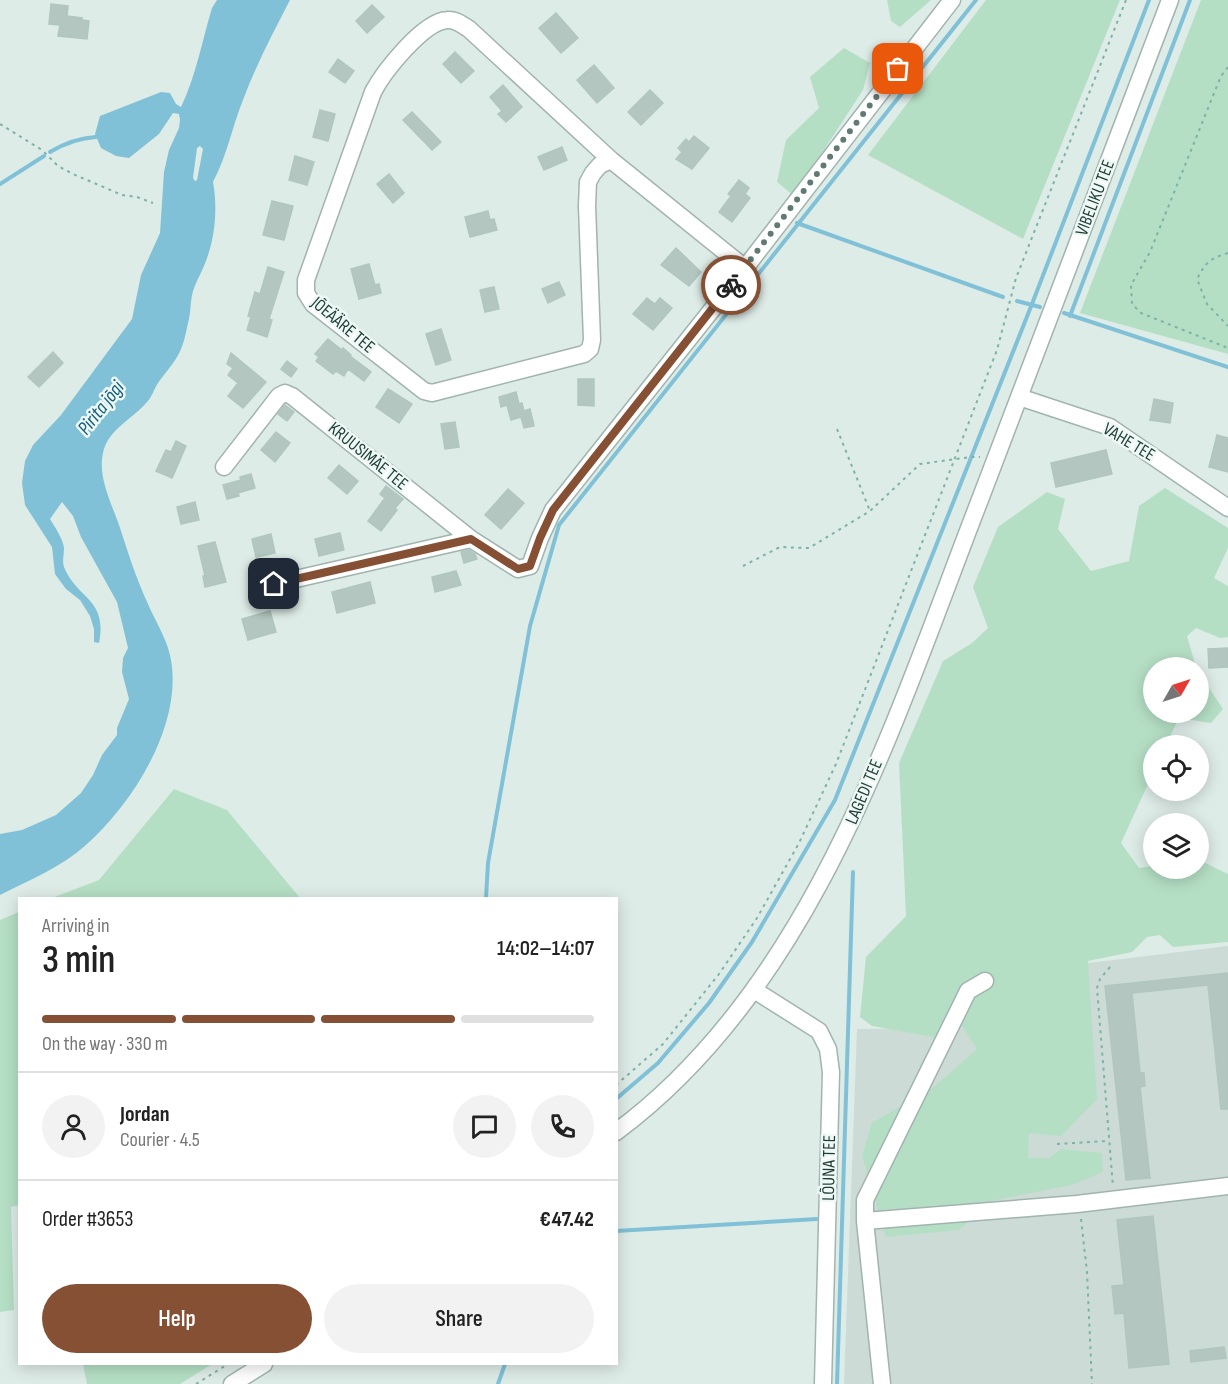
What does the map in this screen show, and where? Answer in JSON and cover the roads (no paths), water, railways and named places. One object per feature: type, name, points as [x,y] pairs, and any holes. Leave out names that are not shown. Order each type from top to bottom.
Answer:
[{"type":"street","points":[[745,268],[952,0]]},
{"type":"street","name":"VIBELIKU TEE","points":[[1019,396],[1170,0]]},
{"type":"street","name":"JÕEÄÄRE TEE","points":[[611,160],[600,165],[588,182],[592,339],[590,349],[584,354],[432,393],[424,391],[313,304],[306,293],[306,280],[380,78],[417,37],[440,22],[448,20],[457,21],[469,29],[611,160],[745,268]]},
{"type":"street","name":"KRUUSIMÄE TEE","points":[[224,467],[279,396],[285,393],[292,396],[471,539],[518,569],[530,566],[553,510],[745,268]]},
{"type":"street","name":"LAGEDI TEE","points":[[618,1130],[667,1090],[694,1064],[726,1027],[754,990],[822,881],[850,826],[903,699],[1019,396]]},
{"type":"street","name":"VAHE TEE","points":[[1019,396],[1110,427],[1228,508]]},
{"type":"street","points":[[274,584],[471,539]]},
{"type":"street","points":[[882,1384],[865,1221],[865,1200],[968,992],[985,981]]},
{"type":"street","name":"LÕUNA TEE","points":[[754,990],[819,1031],[828,1049],[831,1072],[823,1384]]},
{"type":"street","points":[[865,1221],[1079,1204],[1228,1186]]},
{"type":"street","points":[[232,1384],[262,1365]]},
{"type":"water","name":"Pirita jõgi","points":[[217,0],[290,0],[253,74],[213,182],[215,214],[213,235],[208,256],[193,291],[181,349],[149,400],[110,437],[103,453],[102,463],[104,483],[133,568],[169,650],[172,691],[168,716],[149,764],[120,809],[103,828],[67,860],[0,895],[0,834],[22,830],[56,815],[81,793],[102,755],[117,735],[117,728],[129,699],[122,672],[123,658],[128,648],[117,602],[81,537],[73,516],[62,502],[50,519],[63,544],[64,567],[76,586],[90,600],[99,617],[101,628],[99,643],[94,642],[94,629],[90,616],[80,600],[66,589],[55,574],[52,547],[25,505],[22,483],[25,461],[33,445],[61,415],[132,319],[141,275],[160,233],[164,172],[169,150],[179,128],[179,114],[173,113],[159,134],[129,158],[116,156],[101,148],[95,134],[100,116],[161,92],[170,93],[176,104],[181,107],[195,71],[212,8]],"holes":[[[200,146],[203,149],[197,180],[195,181],[193,178],[197,148]]]},
{"type":"waterway","points":[[486,897],[488,863],[530,626],[559,525],[976,0]]},
{"type":"waterway","points":[[618,1097],[658,1063],[709,1003],[752,942],[835,800],[1032,304],[1149,0]]},
{"type":"waterway","points":[[1070,316],[1190,0]]},
{"type":"waterway","points":[[50,152],[84,138],[96,137]]},
{"type":"waterway","points":[[0,184],[44,156]]},
{"type":"waterway","points":[[797,223],[1003,297]]},
{"type":"waterway","points":[[1017,301],[1040,307]]},
{"type":"waterway","points":[[1064,313],[1228,367]]},
{"type":"waterway","points":[[837,1384],[853,872]]},
{"type":"waterway","points":[[618,1231],[817,1219]]},
{"type":"waterway","points":[[498,1384],[505,1365]]}]
